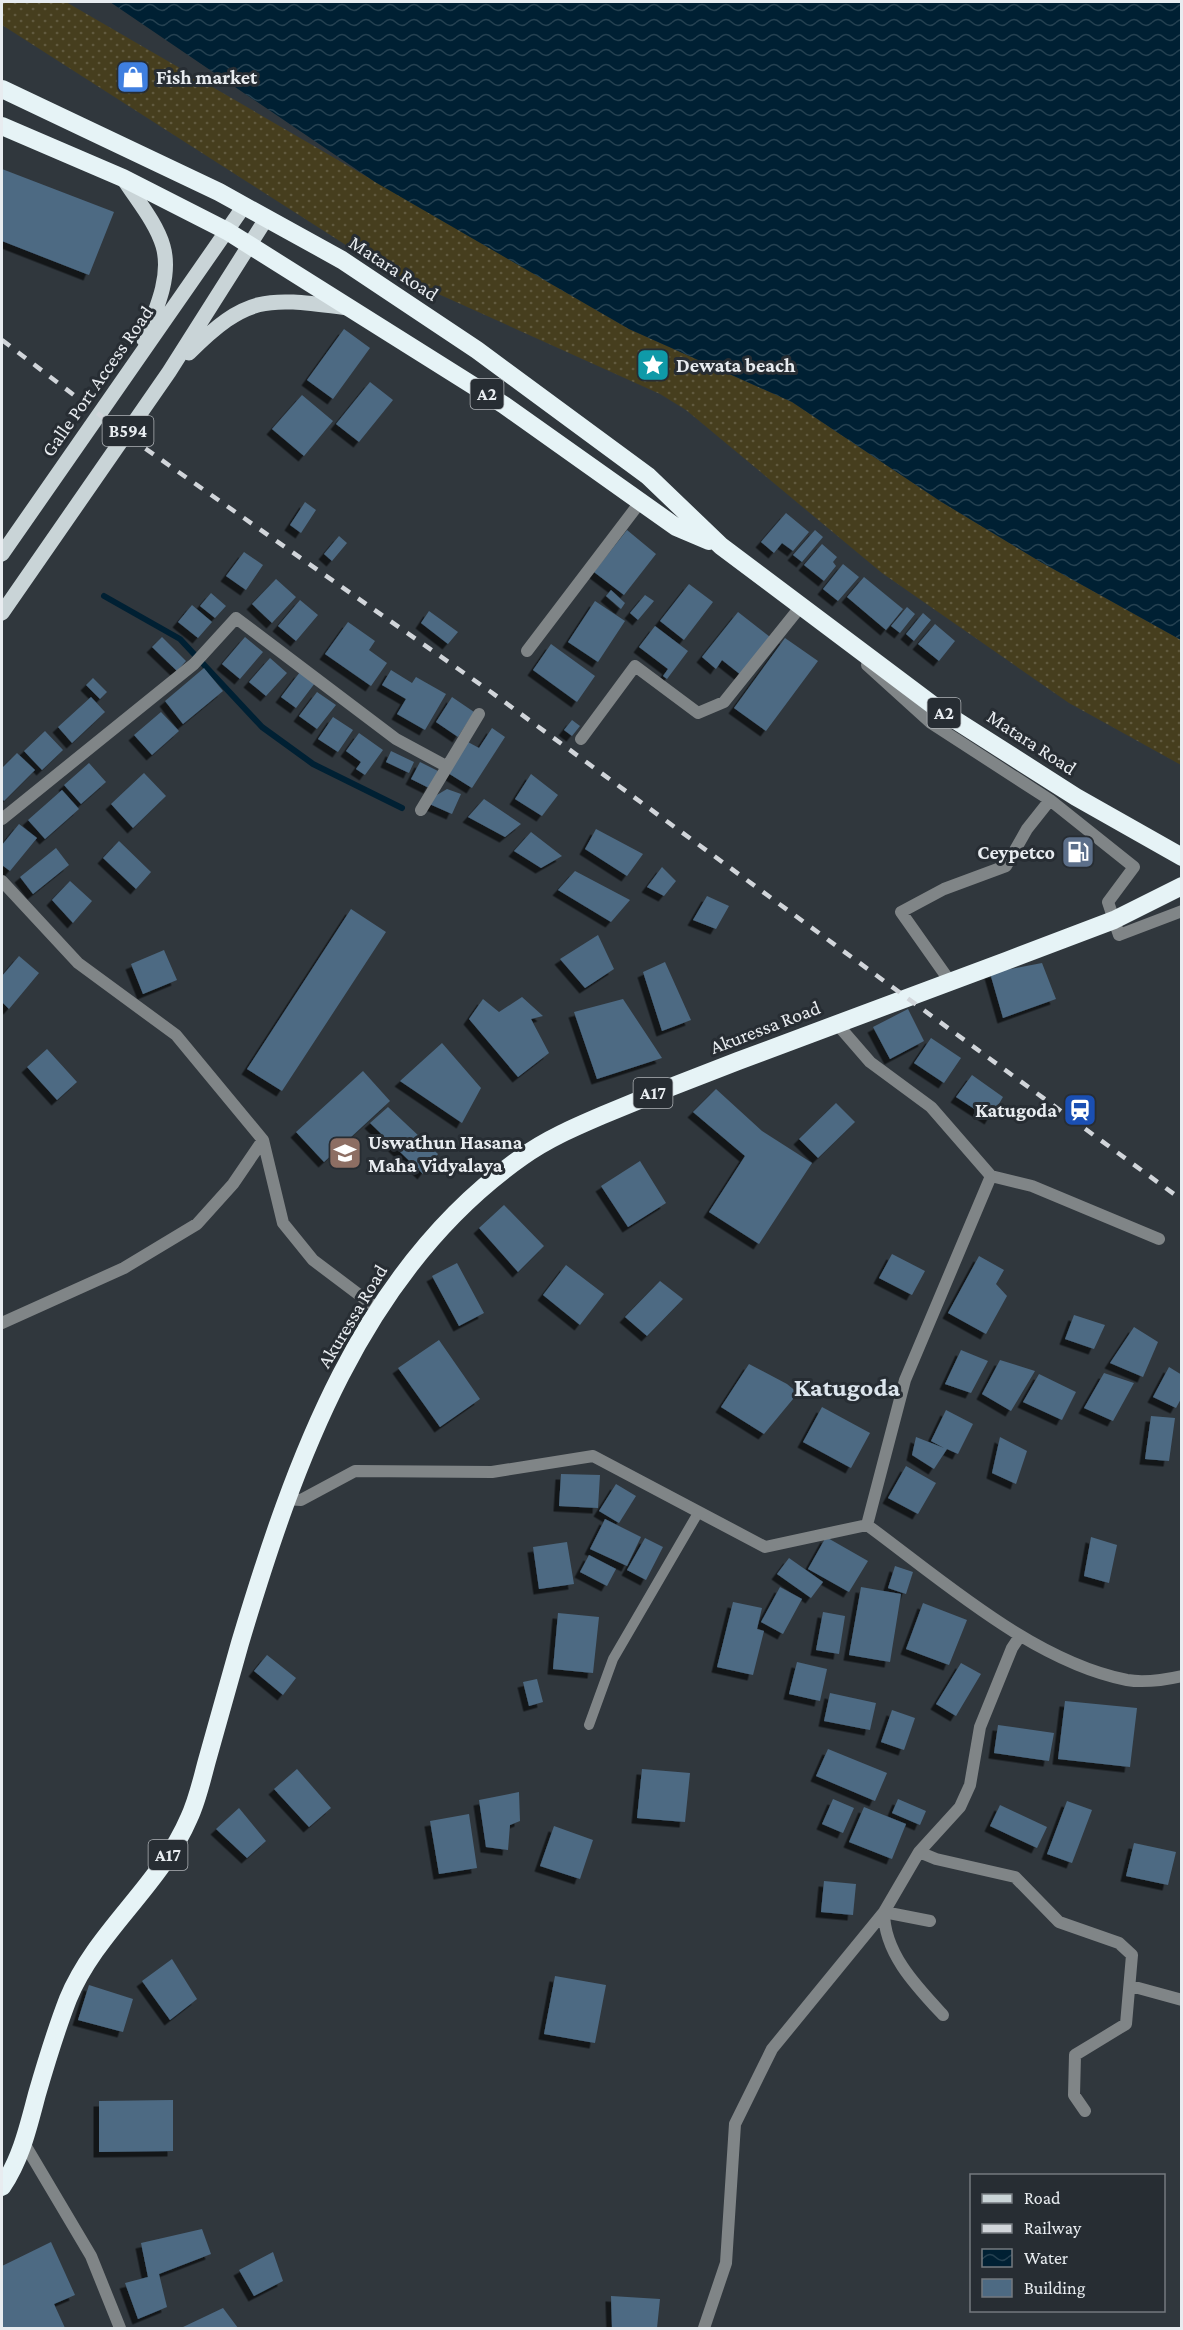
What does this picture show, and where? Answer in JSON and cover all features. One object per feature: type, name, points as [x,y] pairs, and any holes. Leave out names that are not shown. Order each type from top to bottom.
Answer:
[{"type":"highway","name":"Matara Road","points":[[2,89],[219,192],[342,260],[477,350],[648,476],[721,546],[938,709],[1076,797],[1182,857]]},
{"type":"highway","name":"Matara Road","points":[[2,126],[123,178],[227,231],[504,405],[676,527],[721,546]]},
{"type":"highway","name":"Akuressa Road","points":[[2,2187],[15,2166],[24,2143],[47,2059],[72,1990],[99,1944],[157,1873],[192,1814],[240,1642],[286,1499],[322,1411],[378,1309],[431,1239],[488,1184],[544,1143],[660,1090],[1114,920],[1182,886]]},
{"type":"main road","points":[[123,178],[159,237],[165,258],[160,299],[134,365]]},
{"type":"main road","name":"Galle Port Access Road","points":[[2,554],[244,206]]},
{"type":"main road","points":[[249,245],[266,219]]},
{"type":"main road","name":"B594","points":[[2,613],[169,372],[249,245]]},
{"type":"main road","points":[[169,372],[215,327],[248,306],[266,302],[354,309]]},
{"type":"street","points":[[527,651],[641,501]]},
{"type":"street","points":[[581,739],[635,666],[698,713],[724,702],[801,606],[931,723],[1050,801],[1134,867],[1108,902],[1119,935],[1182,911]]},
{"type":"street","points":[[2,819],[194,664],[236,618],[396,739],[446,766]]},
{"type":"street","points":[[421,810],[478,714]]},
{"type":"street","points":[[949,980],[902,912],[944,889],[1006,866],[1027,829],[1050,801]]},
{"type":"street","points":[[2,881],[78,963],[176,1035],[264,1140],[283,1223],[313,1260],[378,1309]]},
{"type":"street","points":[[837,1024],[870,1062],[931,1107],[991,1176],[1032,1186],[1159,1239]]},
{"type":"street","points":[[2,1323],[124,1268],[197,1224],[233,1184],[264,1140]]},
{"type":"street","points":[[867,1525],[905,1380],[991,1176]]},
{"type":"street","points":[[286,1499],[301,1500],[355,1471],[492,1472],[593,1456],[765,1547],[867,1525],[1020,1636],[1060,1658],[1128,1680],[1161,1681],[1182,1676]]},
{"type":"street","points":[[704,2328],[726,2263],[735,2124],[772,2049],[884,1912],[919,1852],[960,1807],[970,1785],[980,1727],[1012,1648],[1020,1636]]},
{"type":"street","points":[[919,1852],[936,1859],[1015,1877],[1059,1922],[1119,1943],[1132,1955],[1126,2024],[1075,2055],[1074,2095],[1085,2111]]},
{"type":"street","points":[[884,1912],[930,1921]]},
{"type":"street","points":[[884,1912],[884,1933],[910,1979],[943,2015]]},
{"type":"street","points":[[1131,1986],[1182,2000]]},
{"type":"street","points":[[24,2143],[91,2256],[120,2328]]},
{"type":"lane","points":[[589,1725],[613,1659],[698,1513]]},
{"type":"sand","name":"Dewata beach","points":[[2,2],[66,2],[629,329],[792,402],[940,501],[1039,561],[1181,640],[1181,765],[1069,703],[882,573],[686,410],[660,394],[385,270],[2,25]]},
{"type":"water","points":[[110,2],[1181,2],[1181,640],[1039,561],[940,501],[792,402],[629,329],[375,182]]},
{"type":"building","points":[[2,169],[114,212],[89,275],[2,241]]},
{"type":"building","points":[[344,329],[370,348],[333,399],[307,380]]},
{"type":"building","points":[[370,382],[393,400],[359,442],[336,424]]},
{"type":"building","points":[[302,395],[333,421],[304,456],[272,429]]},
{"type":"building","points":[[305,502],[316,510],[301,533],[290,525]]},
{"type":"building","points":[[786,513],[809,532],[793,551],[782,543],[774,553],[761,542]]},
{"type":"building","points":[[627,530],[656,554],[624,595],[594,572]]},
{"type":"building","points":[[815,530],[823,537],[802,562],[793,555]]},
{"type":"building","points":[[339,536],[347,543],[332,561],[324,554]]},
{"type":"building","points":[[822,544],[837,557],[833,562],[836,566],[824,581],[804,565]]},
{"type":"building","points":[[244,552],[263,565],[246,590],[226,576]]},
{"type":"building","points":[[843,564],[859,577],[838,601],[823,589]]},
{"type":"building","points":[[864,577],[903,609],[886,630],[847,597]]},
{"type":"building","points":[[276,579],[296,597],[272,623],[252,604]]},
{"type":"building","points":[[689,584],[713,602],[684,640],[660,621]]},
{"type":"building","points":[[611,590],[625,603],[621,609],[606,596]]},
{"type":"building","points":[[211,593],[226,606],[215,618],[200,606]]},
{"type":"building","points":[[645,595],[654,601],[638,620],[630,613]]},
{"type":"building","points":[[300,600],[318,615],[296,641],[278,626]]},
{"type":"building","points":[[595,601],[625,621],[598,662],[568,642]]},
{"type":"building","points":[[192,605],[212,622],[198,638],[178,622]]},
{"type":"building","points":[[907,607],[915,614],[900,633],[891,626]]},
{"type":"building","points":[[429,611],[458,632],[448,644],[421,623]]},
{"type":"building","points":[[738,612],[770,637],[741,675],[722,660],[716,669],[702,657]]},
{"type":"building","points":[[923,613],[931,620],[914,641],[906,634]]},
{"type":"building","points":[[348,622],[375,641],[369,650],[387,663],[371,686],[325,654]]},
{"type":"building","points":[[935,624],[955,641],[939,661],[918,644]]},
{"type":"building","points":[[655,626],[688,651],[667,679],[663,676],[668,669],[639,647]]},
{"type":"building","points":[[162,637],[186,661],[177,671],[152,647]]},
{"type":"building","points":[[245,637],[263,652],[240,679],[222,664]]},
{"type":"building","points":[[785,638],[818,661],[766,731],[734,708]]},
{"type":"building","points":[[551,644],[595,676],[577,702],[533,670]]},
{"type":"building","points":[[270,658],[287,673],[266,696],[249,682]]},
{"type":"building","points":[[204,668],[223,691],[183,724],[165,701]]},
{"type":"building","points":[[391,670],[412,683],[416,677],[446,694],[425,730],[397,714],[406,699],[382,685]]},
{"type":"building","points":[[300,672],[315,683],[296,708],[281,697]]},
{"type":"building","points":[[93,678],[107,692],[100,699],[86,685]]},
{"type":"building","points":[[317,692],[336,705],[317,729],[299,716]]},
{"type":"building","points":[[91,697],[105,712],[72,743],[58,727]]},
{"type":"building","points":[[452,697],[474,712],[458,737],[436,722]]},
{"type":"building","points":[[161,712],[179,731],[152,755],[134,735]]},
{"type":"building","points":[[333,717],[353,730],[338,752],[318,739]]},
{"type":"building","points":[[572,720],[580,726],[572,736],[564,730]]},
{"type":"building","points":[[492,728],[505,737],[472,788],[448,773],[468,742],[479,748]]},
{"type":"building","points":[[45,731],[63,750],[42,770],[24,751]]},
{"type":"building","points":[[359,733],[383,750],[365,775],[356,769],[361,762],[346,751]]},
{"type":"building","points":[[391,751],[414,762],[409,773],[386,762]]},
{"type":"building","points":[[17,753],[35,770],[4,801],[2,798],[2,768]]},
{"type":"building","points":[[420,762],[438,771],[429,788],[411,779]]},
{"type":"building","points":[[89,763],[106,782],[81,804],[64,785]]},
{"type":"building","points":[[144,773],[166,796],[133,828],[111,804]]},
{"type":"building","points":[[531,774],[558,795],[542,816],[515,799]]},
{"type":"building","points":[[447,789],[461,794],[452,814],[425,802]]},
{"type":"building","points":[[62,790],[79,809],[45,839],[28,820]]},
{"type":"building","points":[[484,799],[521,824],[505,837],[468,817]]},
{"type":"building","points":[[19,824],[37,838],[10,871],[2,865],[2,845]]},
{"type":"building","points":[[596,829],[643,854],[627,876],[585,849]]},
{"type":"building","points":[[531,832],[562,856],[541,868],[514,851]]},
{"type":"building","points":[[119,841],[151,872],[136,889],[103,858]]},
{"type":"building","points":[[56,848],[69,865],[33,894],[20,877]]},
{"type":"building","points":[[662,867],[676,881],[664,896],[647,887]]},
{"type":"building","points":[[575,871],[630,900],[611,922],[558,890]]},
{"type":"building","points":[[70,881],[92,901],[73,923],[52,900]]},
{"type":"building","points":[[707,896],[729,906],[716,929],[693,920]]},
{"type":"building","points":[[351,909],[386,932],[282,1091],[247,1069]]},
{"type":"building","points":[[598,935],[614,969],[585,988],[560,959]]},
{"type":"building","points":[[164,950],[177,980],[143,994],[131,964]]},
{"type":"building","points":[[19,956],[39,973],[9,1009],[2,1002],[2,976]]},
{"type":"building","points":[[665,962],[691,1020],[662,1031],[643,972]]},
{"type":"building","points":[[1042,963],[1056,999],[1003,1018],[990,973]]},
{"type":"building","points":[[522,997],[543,1016],[531,1019],[549,1053],[518,1077],[469,1019],[483,999],[499,1012]]},
{"type":"building","points":[[623,999],[662,1058],[597,1079],[574,1012]]},
{"type":"building","points":[[908,1009],[924,1041],[890,1059],[873,1027]]},
{"type":"building","points":[[931,1038],[961,1058],[944,1083],[914,1063]]},
{"type":"building","points":[[442,1043],[481,1088],[462,1123],[400,1081]]},
{"type":"building","points":[[47,1049],[77,1082],[57,1100],[27,1067]]},
{"type":"building","points":[[363,1071],[390,1101],[324,1162],[296,1132]]},
{"type":"building","points":[[972,1075],[1003,1097],[990,1119],[956,1097]]},
{"type":"building","points":[[716,1089],[762,1131],[812,1163],[759,1244],[709,1212],[745,1156],[693,1112]]},
{"type":"building","points":[[836,1103],[855,1122],[818,1158],[799,1139]]},
{"type":"building","points":[[388,1107],[438,1154],[423,1174],[370,1123]]},
{"type":"building","points":[[640,1161],[666,1203],[628,1227],[601,1186]]},
{"type":"building","points":[[504,1205],[544,1246],[518,1272],[479,1228]]},
{"type":"building","points":[[892,1254],[925,1271],[912,1295],[879,1278]]},
{"type":"building","points":[[979,1256],[1004,1270],[996,1284],[1007,1296],[986,1334],[948,1313]]},
{"type":"building","points":[[457,1263],[484,1313],[459,1326],[432,1276]]},
{"type":"building","points":[[566,1265],[604,1294],[580,1325],[543,1295]]},
{"type":"building","points":[[660,1281],[683,1299],[647,1336],[625,1317]]},
{"type":"building","points":[[1074,1315],[1105,1325],[1094,1349],[1065,1339]]},
{"type":"building","points":[[1134,1327],[1158,1342],[1143,1377],[1110,1363]]},
{"type":"building","points":[[439,1340],[480,1399],[440,1427],[398,1368]]},
{"type":"building","points":[[961,1350],[988,1361],[971,1393],[945,1384]]},
{"type":"building","points":[[1000,1360],[1035,1371],[1011,1411],[982,1394]]},
{"type":"building","points":[[749,1364],[787,1384],[798,1393],[764,1434],[721,1407]]},
{"type":"building","points":[[1169,1367],[1182,1375],[1182,1397],[1176,1408],[1153,1397]]},
{"type":"building","points":[[1104,1373],[1134,1383],[1113,1421],[1084,1408]]},
{"type":"building","points":[[1039,1374],[1076,1392],[1062,1420],[1023,1402]]},
{"type":"building","points":[[822,1407],[870,1433],[851,1468],[803,1442]]},
{"type":"building","points":[[946,1410],[973,1424],[958,1454],[947,1449],[934,1469],[912,1455],[916,1437],[944,1448],[931,1441]]},
{"type":"building","points":[[1151,1416],[1175,1418],[1169,1461],[1145,1459]]},
{"type":"building","points":[[1000,1437],[1027,1451],[1016,1484],[992,1473]]},
{"type":"building","points":[[906,1466],[936,1483],[918,1514],[888,1498]]},
{"type":"building","points":[[561,1474],[600,1475],[598,1508],[559,1506]]},
{"type":"building","points":[[616,1484],[636,1496],[619,1523],[599,1511]]},
{"type":"building","points":[[605,1519],[641,1537],[627,1566],[590,1549]]},
{"type":"building","points":[[826,1537],[868,1561],[849,1592],[808,1569]]},
{"type":"building","points":[[1091,1537],[1117,1545],[1109,1583],[1084,1576]]},
{"type":"building","points":[[645,1538],[663,1547],[646,1580],[627,1570]]},
{"type":"building","points":[[567,1542],[574,1584],[539,1589],[533,1547]]},
{"type":"building","points":[[589,1555],[616,1569],[607,1586],[580,1572]]},
{"type":"building","points":[[789,1558],[823,1582],[811,1598],[777,1574]]},
{"type":"building","points":[[895,1566],[913,1572],[906,1594],[888,1588]]},
{"type":"building","points":[[780,1587],[802,1599],[783,1634],[761,1622]]},
{"type":"building","points":[[861,1587],[901,1594],[890,1662],[849,1655]]},
{"type":"building","points":[[733,1602],[762,1608],[757,1629],[764,1631],[753,1675],[717,1667]]},
{"type":"building","points":[[923,1603],[967,1620],[949,1665],[906,1649]]},
{"type":"building","points":[[823,1612],[845,1616],[839,1654],[816,1650]]},
{"type":"building","points":[[558,1613],[599,1617],[593,1673],[553,1669]]},
{"type":"building","points":[[267,1655],[296,1678],[283,1695],[254,1671]]},
{"type":"building","points":[[797,1662],[827,1669],[820,1701],[789,1694]]},
{"type":"building","points":[[961,1663],[981,1674],[956,1716],[936,1704]]},
{"type":"building","points":[[537,1679],[543,1702],[529,1706],[523,1682]]},
{"type":"building","points":[[830,1693],[876,1703],[870,1730],[824,1721]]},
{"type":"building","points":[[1065,1701],[1137,1708],[1130,1767],[1058,1759]]},
{"type":"building","points":[[892,1710],[915,1718],[904,1750],[881,1742]]},
{"type":"building","points":[[998,1725],[1054,1733],[1049,1761],[994,1753]]},
{"type":"building","points":[[828,1749],[887,1773],[875,1801],[816,1776]]},
{"type":"building","points":[[297,1769],[331,1808],[309,1827],[274,1789]]},
{"type":"building","points":[[642,1769],[690,1773],[685,1822],[637,1818]]},
{"type":"building","points":[[519,1792],[520,1821],[510,1825],[508,1850],[486,1847],[479,1800]]},
{"type":"building","points":[[833,1799],[854,1808],[843,1833],[822,1824]]},
{"type":"building","points":[[898,1799],[926,1811],[920,1825],[892,1813]]},
{"type":"building","points":[[1067,1801],[1092,1810],[1072,1863],[1047,1854]]},
{"type":"building","points":[[1000,1805],[1047,1827],[1037,1848],[990,1826]]},
{"type":"building","points":[[864,1807],[906,1824],[892,1859],[849,1842]]},
{"type":"building","points":[[239,1808],[266,1841],[247,1858],[216,1829]]},
{"type":"building","points":[[469,1814],[477,1868],[439,1874],[430,1821]]},
{"type":"building","points":[[554,1826],[593,1840],[580,1879],[540,1866]]},
{"type":"building","points":[[1134,1843],[1176,1852],[1168,1885],[1126,1876]]},
{"type":"building","points":[[824,1881],[856,1884],[853,1915],[821,1912]]},
{"type":"building","points":[[172,1959],[197,1999],[170,2020],[142,1981]]},
{"type":"building","points":[[555,1976],[606,1985],[595,2043],[544,2034]]},
{"type":"building","points":[[89,1985],[133,1999],[123,2032],[78,2020]]},
{"type":"building","points":[[173,2100],[173,2151],[99,2152],[99,2101]]},
{"type":"building","points":[[202,2229],[211,2254],[159,2274],[167,2307],[138,2319],[125,2283],[148,2277],[141,2243]]},
{"type":"building","points":[[51,2242],[75,2295],[54,2304],[65,2328],[2,2328],[2,2266]]},
{"type":"building","points":[[273,2252],[283,2281],[254,2296],[239,2270]]},
{"type":"building","points":[[611,2296],[660,2299],[657,2328],[612,2328]]},
{"type":"building","points":[[223,2308],[238,2328],[181,2328]]},
{"type":"waterway","points":[[104,596],[180,639],[262,727],[313,764],[402,808]]},
{"type":"railway","points":[[2,340],[126,435],[491,692],[1182,1200]]},
{"type":"place","name":"Fish market","points":[[133,77]]},
{"type":"place","name":"Dewata beach","points":[[653,365]]},
{"type":"place","name":"Ceypetco","points":[[1078,852]]},
{"type":"place","name":"Katugoda","points":[[1080,1110]]},
{"type":"place","name":"Uswathun Hasana Maha Vidyalaya","points":[[345,1153]]},
{"type":"district","name":"Katugoda","points":[[847,1387]]}]
